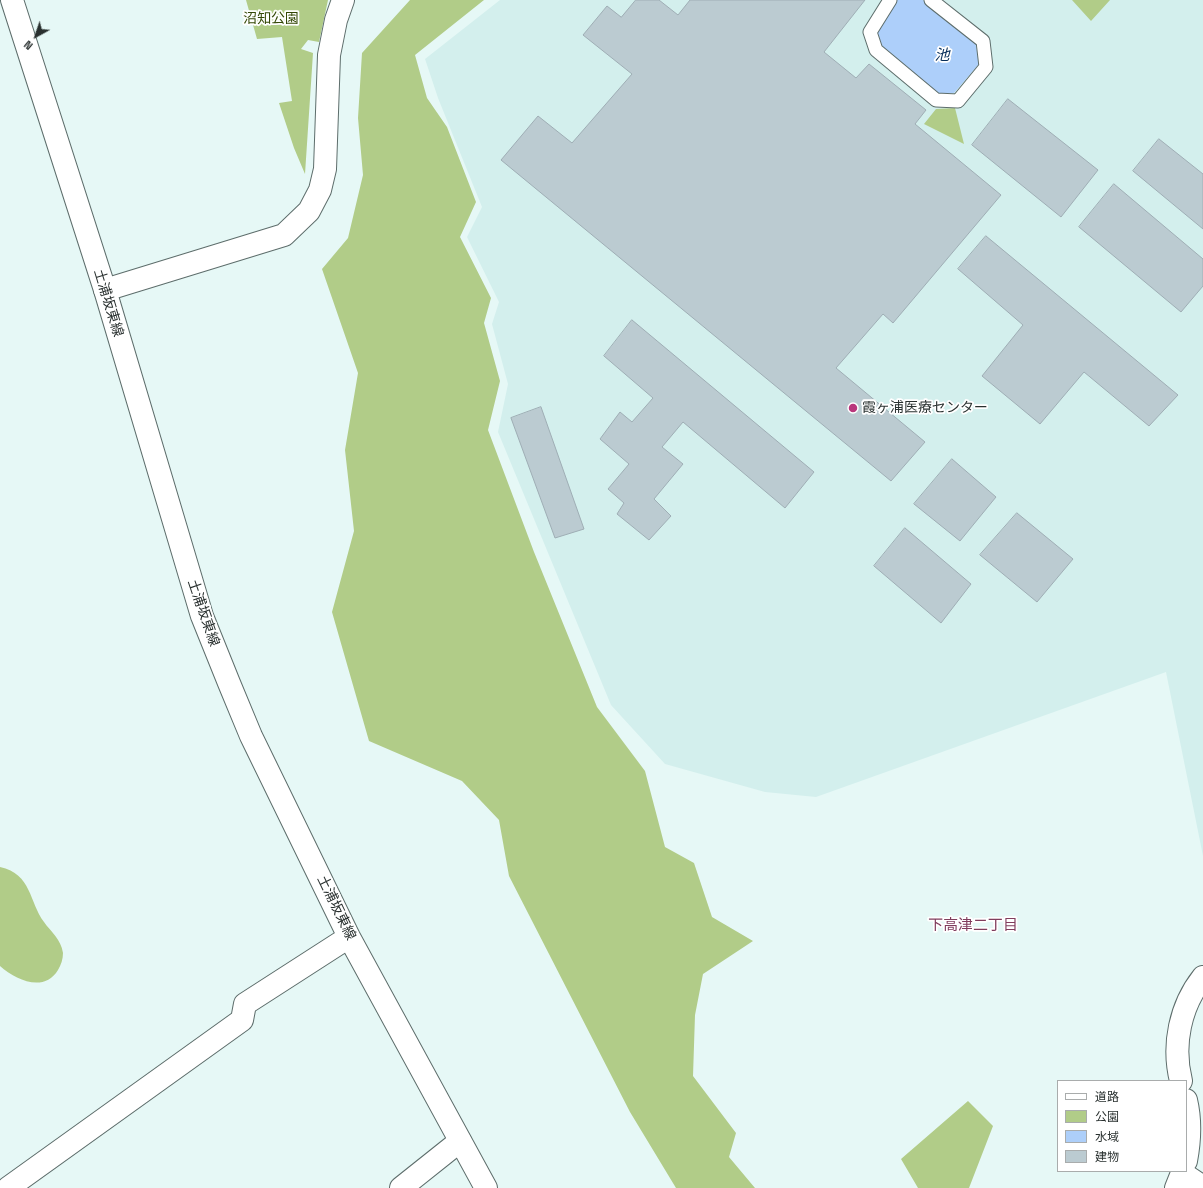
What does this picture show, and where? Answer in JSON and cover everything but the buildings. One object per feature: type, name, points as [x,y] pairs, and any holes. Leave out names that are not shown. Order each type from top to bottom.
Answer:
[{"type":"main road","name":"土浦坂東線","points":[[12,0],[105,290],[202,616],[251,736],[349,937],[486,1188]]},
{"type":"main road","points":[[105,290],[284,235],[308,211],[320,190],[325,169],[329,55],[336,20],[343,0]]},
{"type":"main road","points":[[8,1188],[242,1020],[245,1004],[349,937]]},
{"type":"main road","points":[[1181,1080],[1176,1054],[1177,1039],[1185,1008],[1203,977]]},
{"type":"main road","points":[[1187,1105],[1190,1119],[1190,1142],[1187,1154]]},
{"type":"main road","points":[[401,1188],[460,1141]]},
{"type":"main road","points":[[1182,1173],[1203,1187]]},
{"type":"lane","points":[[890,0],[870,32],[876,50],[936,100],[958,101],[986,67],[983,41],[931,0]]},
{"type":"shaded area","name":"霞ヶ浦医療センター","points":[[500,0],[1203,0],[1203,856],[1166,672],[816,797],[765,792],[665,764],[611,705],[498,432],[508,384],[492,324],[499,302],[467,237],[482,207],[438,98],[425,59]]},
{"type":"green space","name":"沼知公園","points":[[246,0],[328,0],[319,42],[308,40],[301,49],[313,53],[305,174],[294,148],[279,103],[292,101],[282,37],[257,39]]},
{"type":"green space","points":[[410,0],[484,0],[415,55],[427,98],[447,127],[476,202],[460,237],[491,298],[484,323],[500,381],[488,430],[534,552],[597,707],[645,771],[665,847],[694,863],[712,917],[753,941],[703,974],[695,1015],[693,1076],[736,1133],[729,1157],[755,1188],[676,1188],[630,1112],[509,876],[499,820],[462,781],[369,741],[332,612],[354,531],[345,450],[358,373],[322,269],[348,238],[363,175],[358,118],[362,53]]},
{"type":"green space","points":[[1072,0],[1110,0],[1091,21]]},
{"type":"green space","points":[[955,108],[964,144],[924,124],[936,109]]},
{"type":"green space","points":[[0,867],[18,876],[24,882],[39,914],[62,948],[63,957],[58,970],[52,977],[45,981],[38,983],[30,982],[14,976],[0,966]]},
{"type":"green space","points":[[968,1101],[993,1126],[969,1188],[918,1188],[901,1159]]},
{"type":"water","name":"池","points":[[896,0],[923,0],[976,44],[979,64],[954,93],[938,93],[882,47],[877,32]]},
{"type":"place","name":"霞ヶ浦医療センター","points":[[853,408]]},
{"type":"district","name":"下高津二丁目","points":[[973,926]]}]
